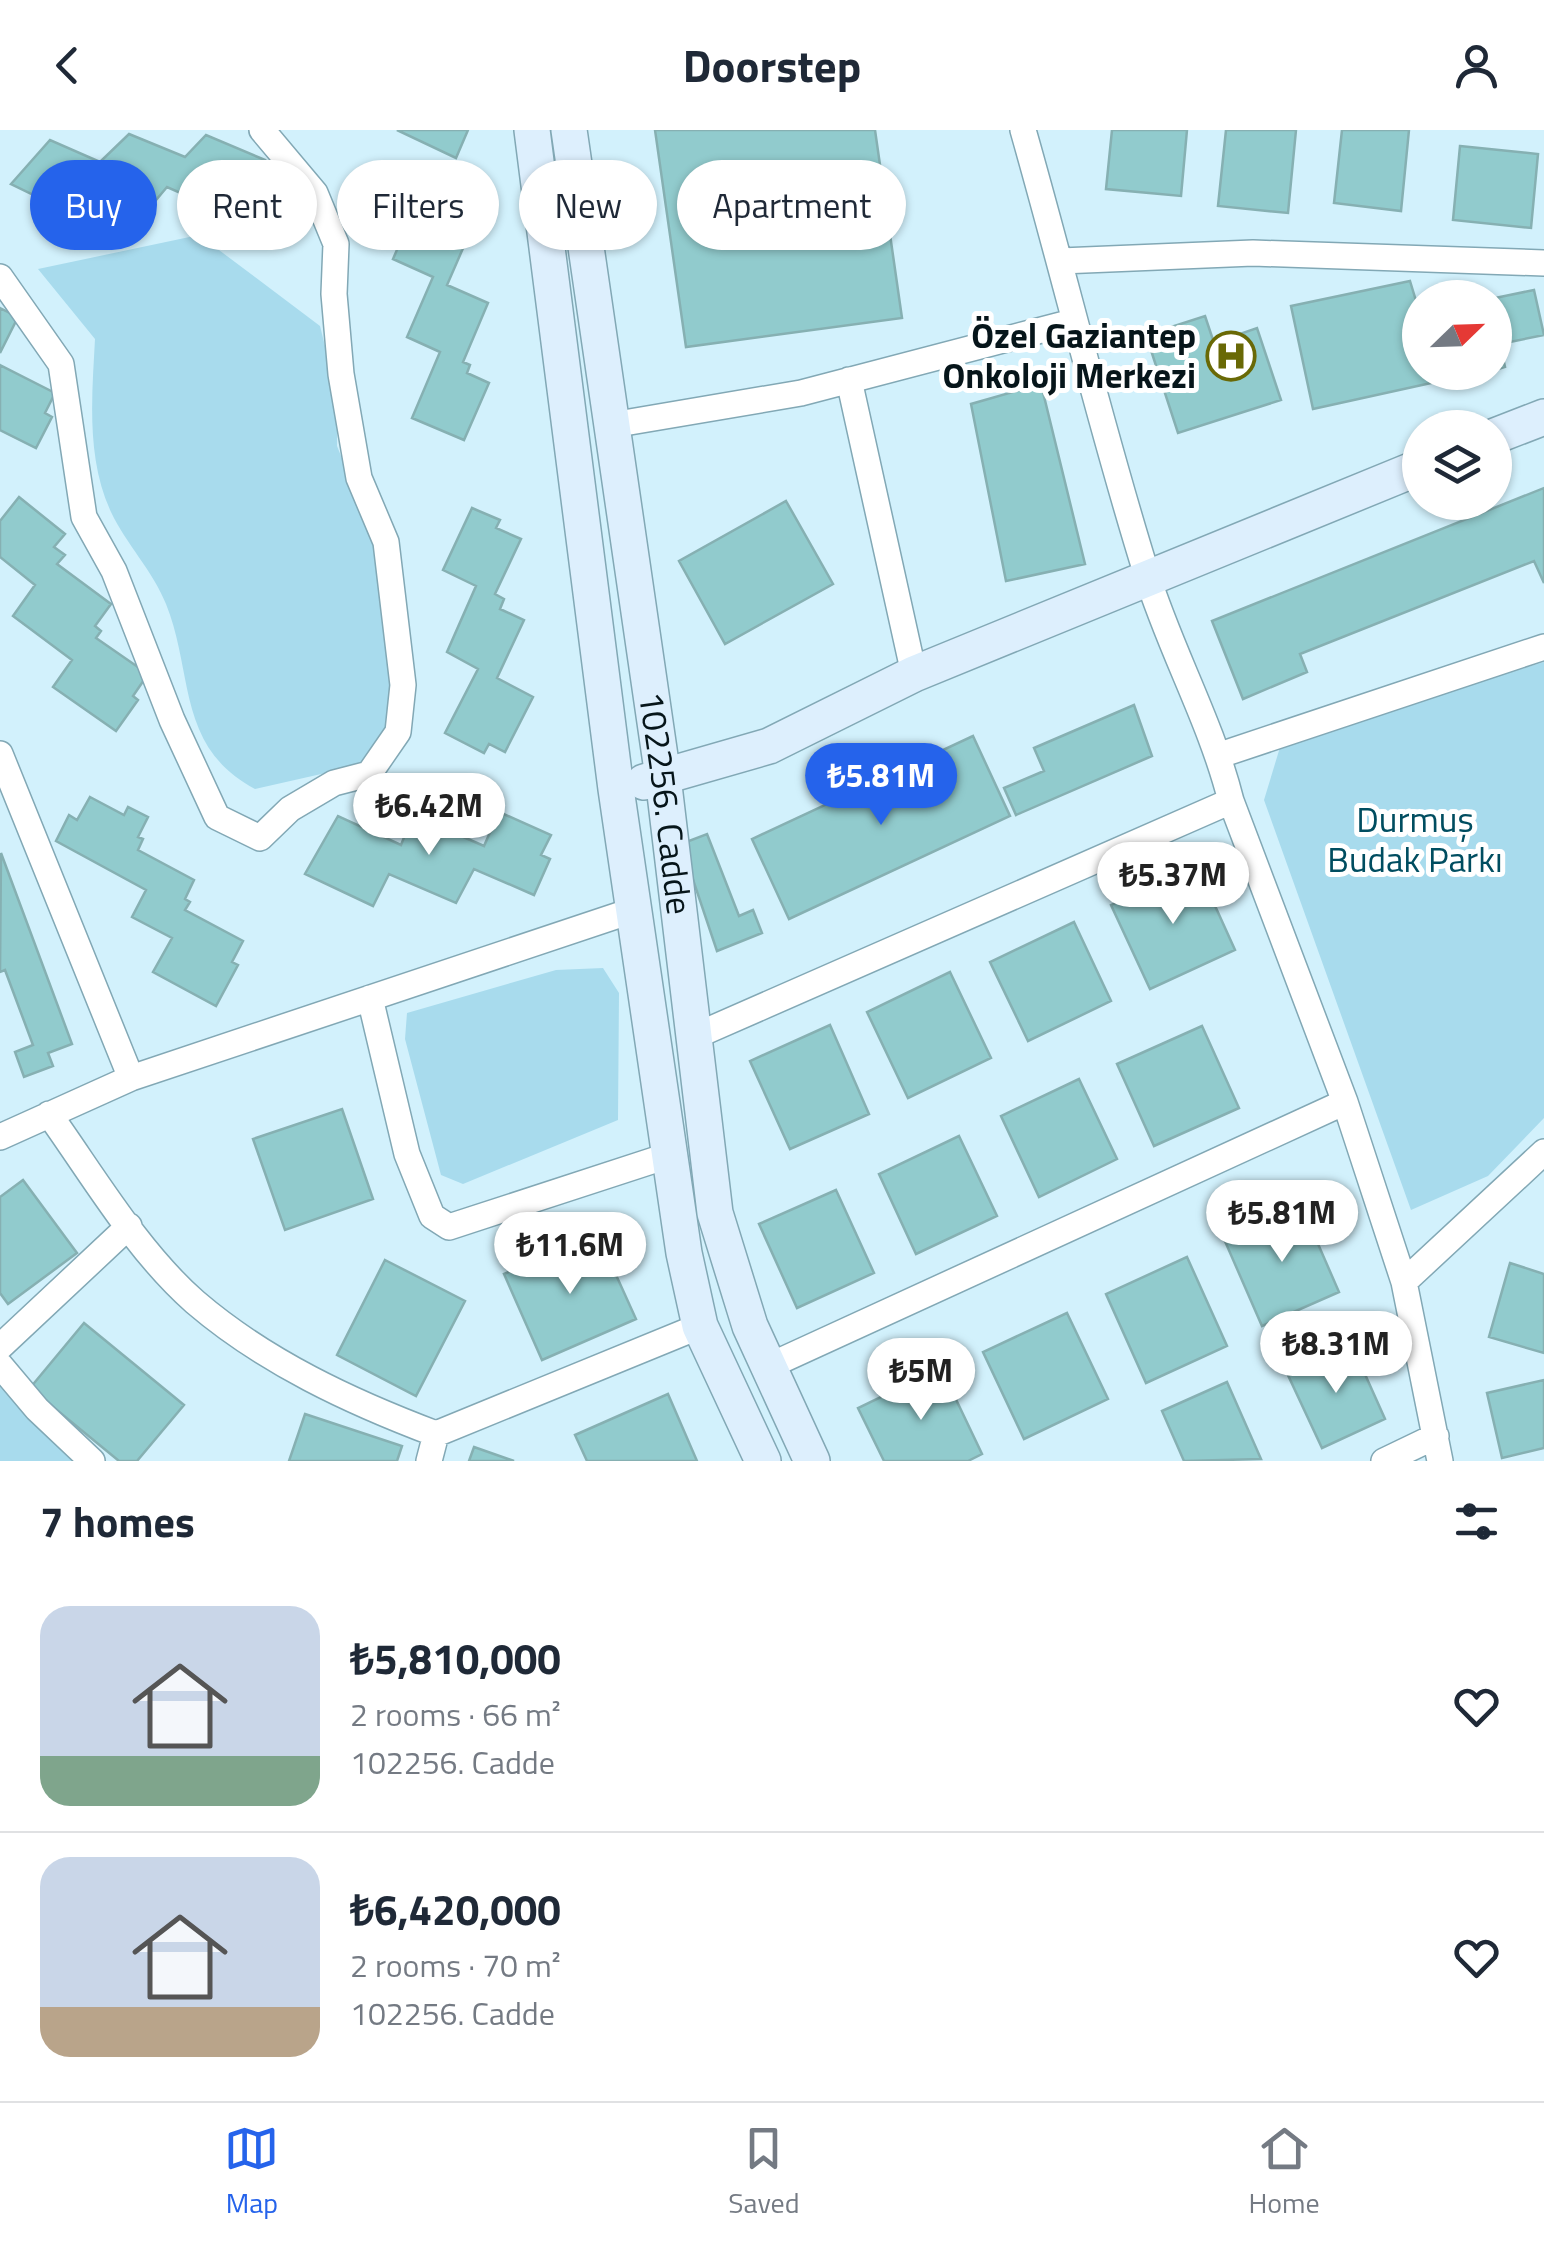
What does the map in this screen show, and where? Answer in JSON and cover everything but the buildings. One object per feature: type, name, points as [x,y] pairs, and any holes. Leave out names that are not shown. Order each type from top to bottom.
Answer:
[{"type":"street","points":[[0,277],[61,364],[84,518],[114,571],[172,720],[217,817],[260,838],[290,809],[334,783],[368,774],[398,732],[403,685],[386,542],[360,478],[342,374],[334,294],[336,244],[315,193],[262,130]]},
{"type":"street","name":"102256. Cadde","points":[[532,130],[616,789],[637,909],[670,1155],[700,1326],[761,1459]]},
{"type":"street","name":"102256. Cadde","points":[[569,130],[663,777],[716,1212],[767,1367],[812,1461]]},
{"type":"street","points":[[1023,130],[1061,261],[1072,322],[1147,576],[1220,755],[1230,800],[1345,1102],[1404,1282],[1438,1449],[1384,1461]]},
{"type":"street","points":[[1061,261],[1253,253],[1544,262]]},
{"type":"street","points":[[612,425],[800,393],[1072,322]]},
{"type":"street","points":[[849,380],[914,674]]},
{"type":"street","points":[[1512,429],[1544,417]]},
{"type":"street","points":[[616,789],[769,746],[914,674],[1402,473]]},
{"type":"street","points":[[1220,755],[1544,647]]},
{"type":"street","points":[[0,754],[130,1078]]},
{"type":"street","points":[[693,1037],[1230,800]]},
{"type":"street","points":[[0,1136],[130,1078],[637,909]]},
{"type":"street","points":[[370,998],[407,1154],[432,1216],[450,1227],[670,1155]]},
{"type":"street","points":[[767,1367],[1345,1102]]},
{"type":"street","points":[[49,1114],[129,1226],[195,1302],[293,1369],[349,1401],[436,1434],[700,1326]]},
{"type":"street","points":[[1404,1282],[1544,1152]]},
{"type":"street","points":[[0,1347],[129,1226]]},
{"type":"street","points":[[0,1365],[36,1409],[92,1461]]},
{"type":"street","points":[[430,1461],[436,1434]]},
{"type":"green space","points":[[177,240],[177,250],[219,250],[320,326],[337,394],[337,446],[374,539],[403,685],[391,747],[361,765],[255,789],[230,772],[212,752],[191,707],[166,604],[111,512],[94,449],[95,339],[38,269],[128,250],[157,250],[157,244]]},
{"type":"green space","name":"Durmuş Budak Parkı","points":[[1544,662],[1544,1118],[1488,1176],[1411,1210],[1264,800],[1281,744]]},
{"type":"green space","points":[[603,968],[619,993],[618,1120],[463,1184],[441,1175],[405,1039],[407,1013],[556,970]]},
{"type":"green space","points":[[0,1365],[80,1461],[0,1461]]},
{"type":"place","name":"Özel Gaziantep Onkoloji Merkezi","points":[[1231,356]]}]
